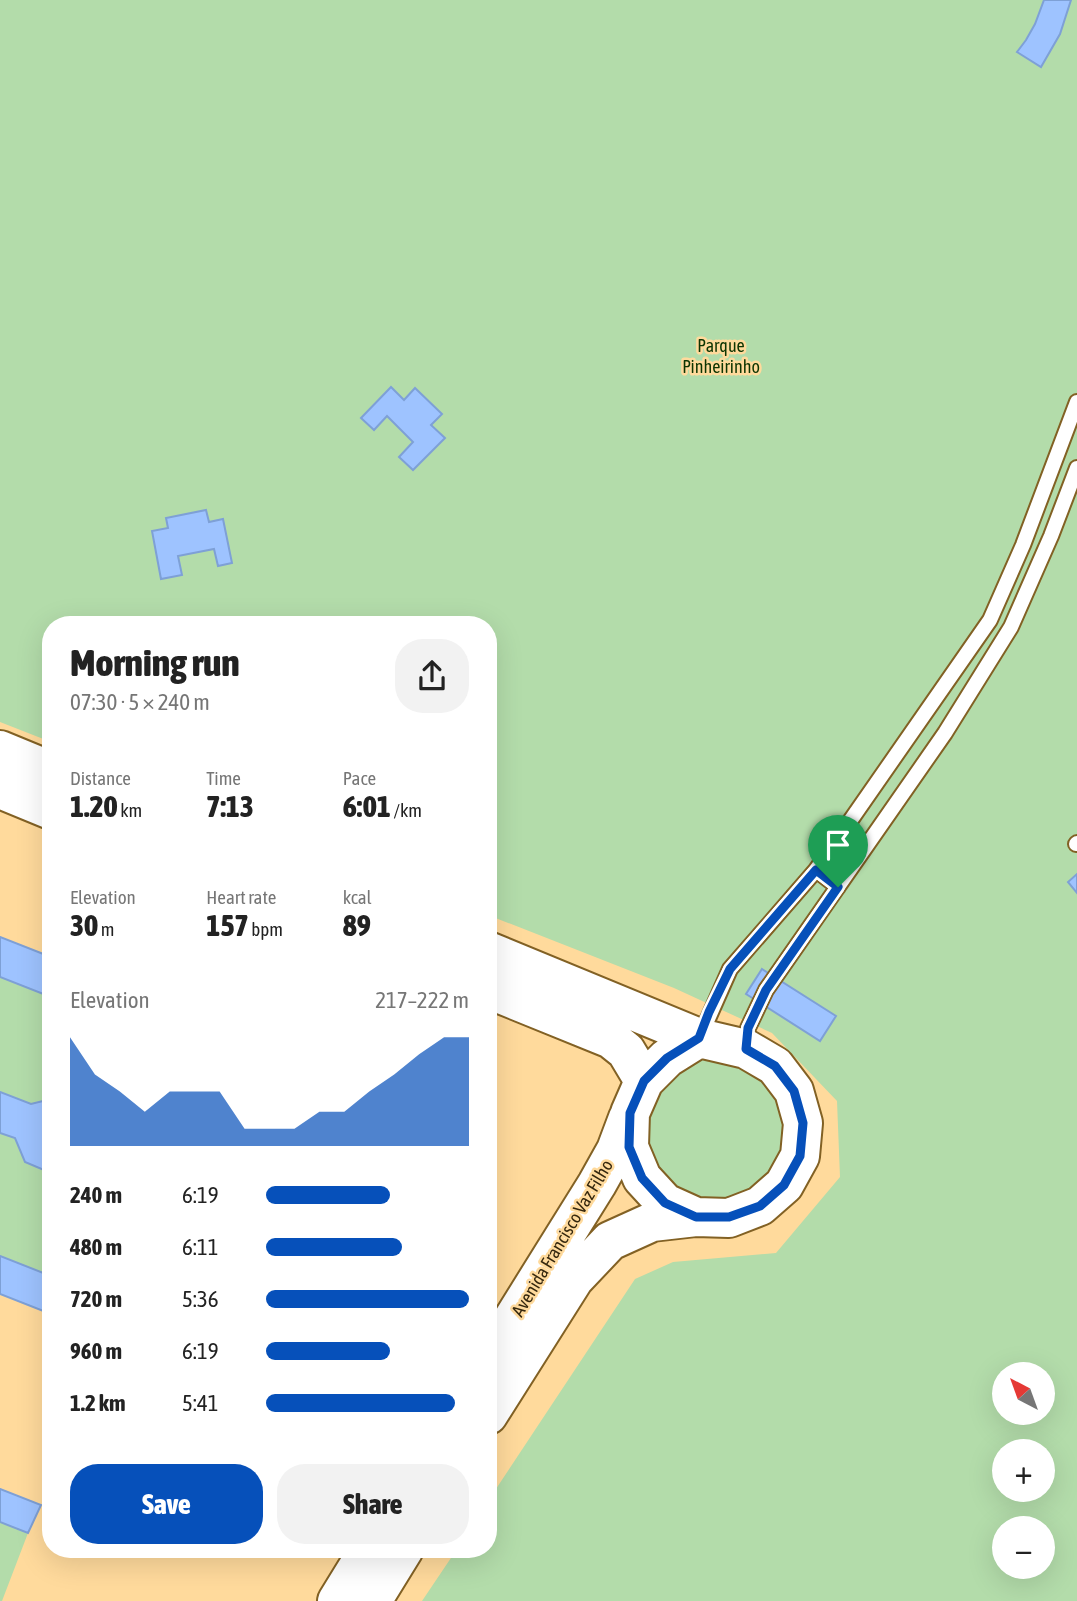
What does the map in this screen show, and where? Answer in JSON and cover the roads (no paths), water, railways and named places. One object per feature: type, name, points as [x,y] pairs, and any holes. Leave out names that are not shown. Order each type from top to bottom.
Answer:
[{"type":"main road","points":[[0,750],[42,767]]},
{"type":"main road","points":[[0,789],[42,806]]},
{"type":"main road","points":[[497,955],[699,1038],[746,1049],[775,1066],[794,1091],[803,1123],[800,1156],[784,1185],[760,1206],[729,1217],[696,1217],[665,1203],[642,1178],[629,1147],[637,1097],[626,1051],[611,1039],[497,993]]},
{"type":"main road","points":[[637,1097],[667,1058],[699,1038]]},
{"type":"main road","name":"Avenida Francisco Vaz Filho","points":[[497,1345],[597,1184],[615,1150],[637,1097]]},
{"type":"main road","name":"Avenida Francisco Vaz Filho","points":[[497,1401],[574,1279],[611,1241],[652,1222],[696,1217]]},
{"type":"main road","points":[[337,1601],[363,1558]]},
{"type":"main road","points":[[372,1601],[398,1558]]},
{"type":"lane","points":[[699,1038],[730,969],[816,870],[990,620],[1023,545],[1077,402]]},
{"type":"lane","points":[[746,1049],[748,1028],[766,990],[945,733],[1011,627],[1077,468]]},
{"type":"lane","points":[[816,870],[838,887]]},
{"type":"park label","name":"Parque Pinheirinho","points":[[721,355]]}]
